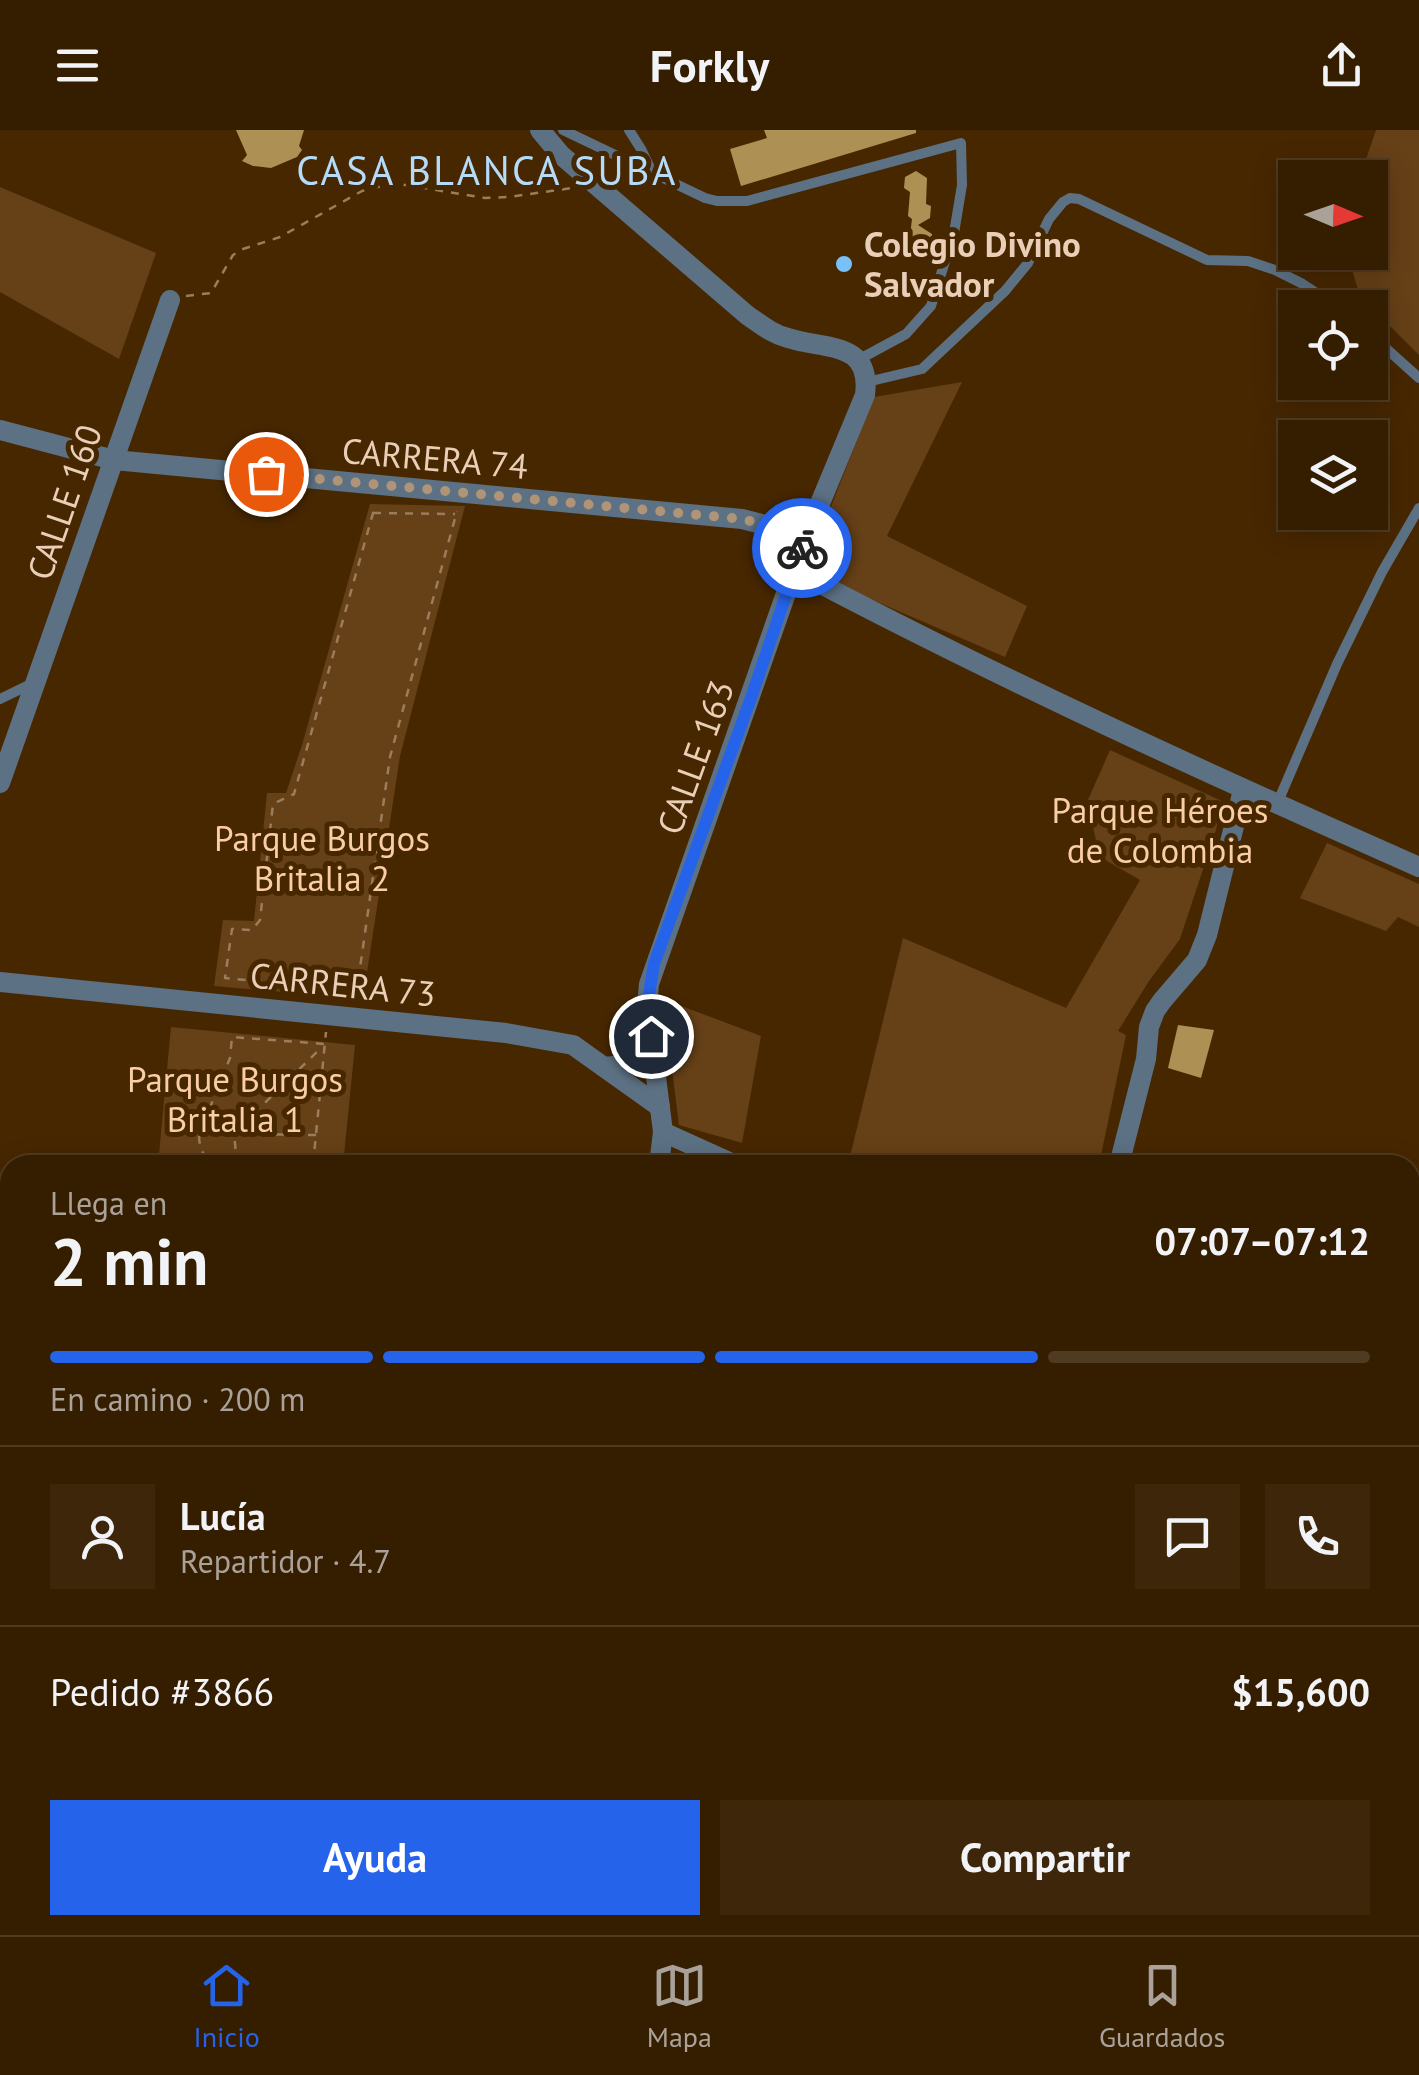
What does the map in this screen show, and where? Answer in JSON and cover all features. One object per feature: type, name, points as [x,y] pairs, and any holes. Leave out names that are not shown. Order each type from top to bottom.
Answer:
[{"type":"street","points":[[540,130],[560,154],[746,315],[774,334],[848,352],[858,360],[867,382]]},
{"type":"street","name":"CALLE 160","points":[[0,783],[170,300]]},
{"type":"street","name":"CALLE 163","points":[[660,1155],[663,1132],[647,1006],[654,964],[804,542],[867,382]]},
{"type":"street","name":"CARRERA 74","points":[[0,430],[114,460],[742,519],[804,542]]},
{"type":"street","points":[[794,570],[958,654],[1244,790],[1419,867]]},
{"type":"street","points":[[1122,1155],[1146,1059],[1149,1027],[1155,1011],[1197,960],[1202,948],[1244,790]]},
{"type":"street","name":"CARRERA 73","points":[[0,982],[506,1033],[572,1045],[660,1107]]},
{"type":"street","points":[[604,1067],[633,1060],[651,1036]]},
{"type":"street","points":[[663,1132],[714,1155]]},
{"type":"lane","points":[[563,130],[717,201],[746,201],[962,143],[962,185],[954,233],[931,306],[906,334],[858,360]]},
{"type":"lane","points":[[629,130],[652,172]]},
{"type":"lane","points":[[867,382],[922,369],[942,351],[1005,291],[1028,263],[1050,219],[1070,198],[1207,260],[1248,261],[1275,270],[1312,290]]},
{"type":"lane","points":[[1388,350],[1419,378]]},
{"type":"lane","points":[[1277,804],[1337,664],[1419,508]]},
{"type":"lane","points":[[0,699],[36,681]]},
{"type":"path","points":[[170,300],[196,293],[211,294],[232,254],[280,237],[362,191],[382,186],[418,186],[485,198],[594,184]]},
{"type":"path","points":[[357,991],[226,978],[232,929],[252,930],[260,920],[273,804],[294,794],[381,485]]},
{"type":"path","points":[[353,1018],[390,756],[462,493]]},
{"type":"path","points":[[373,513],[456,514]]},
{"type":"path","points":[[315,1155],[328,1015]]},
{"type":"path","points":[[203,1155],[200,1125],[230,1058],[232,1036],[325,1044]]},
{"type":"path","points":[[233,1134],[325,1044]]},
{"type":"path","points":[[211,1105],[226,1117],[238,1148],[236,1155]]},
{"type":"path","points":[[233,1134],[316,1135]]},
{"type":"green space","points":[[1376,130],[1419,130],[1419,355],[1388,324],[1388,290],[1358,290],[1352,270],[1388,270],[1388,160],[1366,160]]},
{"type":"green space","points":[[0,187],[156,253],[119,359],[0,292]]},
{"type":"green space","points":[[962,382],[887,536],[1027,606],[1005,657],[831,582],[818,570],[815,560],[817,542],[874,397]]},
{"type":"green space","name":"Parque Burgos Britalia 2","points":[[370,504],[465,506],[400,756],[363,999],[214,986],[223,920],[254,921],[267,793],[286,793]]},
{"type":"green space","name":"Parque Héroes de Colombia","points":[[1110,750],[1222,801],[1180,939],[1118,1031],[1126,1035],[1101,1155],[850,1155],[903,938],[1066,1008],[1140,880],[1100,857],[1087,802]]},
{"type":"green space","points":[[1327,843],[1419,884],[1419,927],[1398,917],[1386,931],[1300,898]]},
{"type":"green space","points":[[663,999],[761,1036],[742,1143],[679,1125]]},
{"type":"green space","name":"Parque Burgos Britalia 1","points":[[171,1027],[355,1045],[344,1155],[159,1155]]},
{"type":"building","points":[[236,130],[304,130],[299,146],[302,150],[297,157],[271,168],[253,166],[242,161],[247,155]]},
{"type":"building","points":[[764,130],[916,133],[741,186],[730,149],[767,138]]},
{"type":"building","points":[[916,171],[927,178],[926,204],[931,206],[930,218],[918,225],[932,234],[932,246],[920,252],[909,244],[910,192],[904,188],[905,177]]},
{"type":"building","points":[[1178,1025],[1214,1030],[1201,1078],[1168,1068]]},
{"type":"way so far","points":[[266,474],[742,519],[804,542],[802,548]]},
{"type":"place","name":"Colegio Divino Salvador","points":[[844,264]]},
{"type":"district","name":"CASA BLANCA SUBA","points":[[487,170]]},
{"type":"route","points":[[651,1036],[647,1006],[654,964],[802,548]]}]
